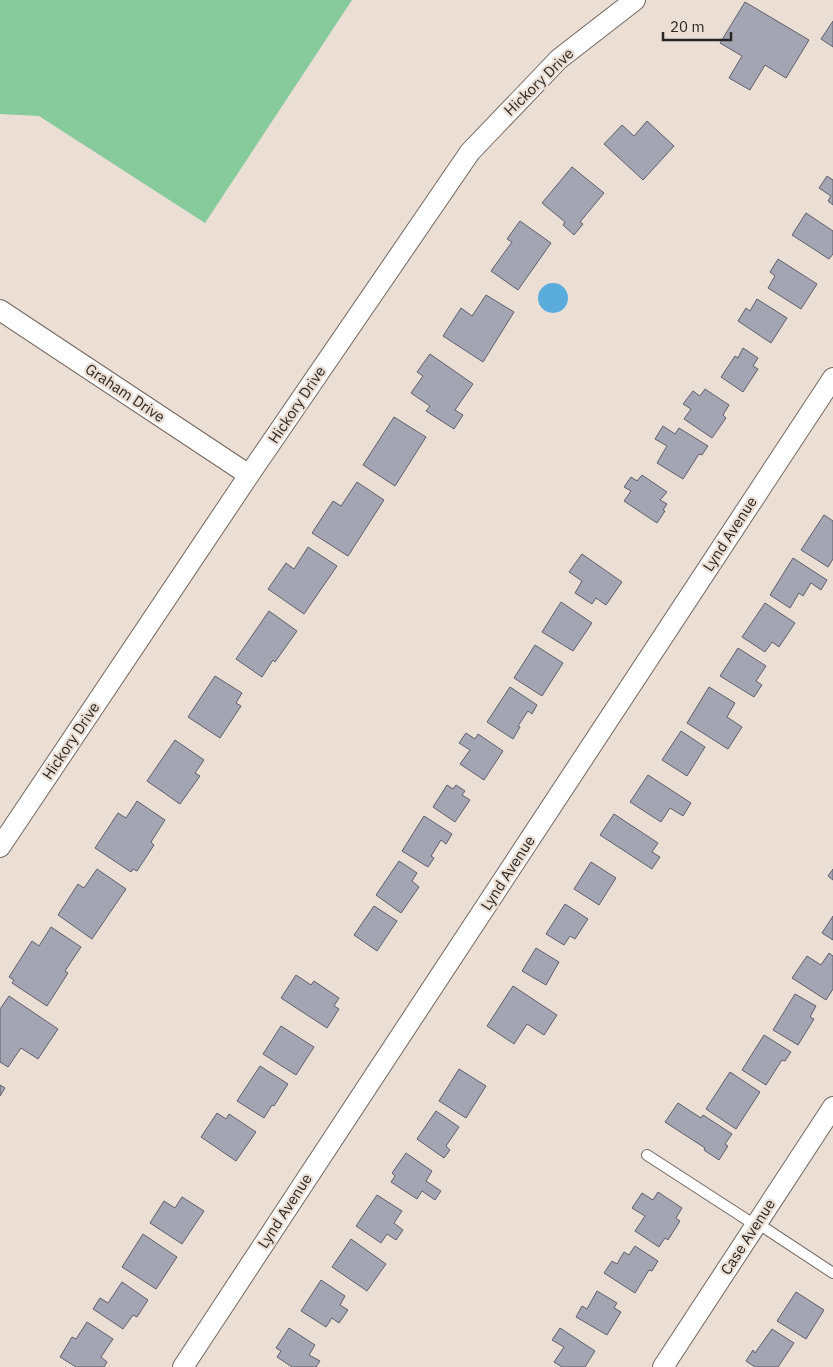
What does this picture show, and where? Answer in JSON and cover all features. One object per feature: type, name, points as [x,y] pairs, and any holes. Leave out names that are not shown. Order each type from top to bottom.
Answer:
[{"type":"street","name":"Hickory Drive","points":[[0,847],[249,475],[470,152],[559,59],[635,0]]},
{"type":"street","name":"Graham Drive","points":[[0,310],[249,475]]},
{"type":"street","name":"Lynd Avenue","points":[[183,1367],[833,378]]},
{"type":"street","name":"Case Avenue","points":[[663,1367],[833,1107]]},
{"type":"lane","points":[[646,1155],[833,1273]]},
{"type":"green space","points":[[0,0],[352,0],[205,223],[39,116],[0,114]]},
{"type":"water","points":[[553,283],[564,287],[568,298],[564,309],[553,313],[542,309],[538,298],[542,287]]},
{"type":"building","points":[[745,2],[809,40],[786,78],[765,65],[750,90],[729,78],[742,56],[720,43]]},
{"type":"building","points":[[833,21],[833,47],[821,39]]},
{"type":"building","points":[[647,121],[674,146],[643,180],[604,144],[622,125],[634,136]]},
{"type":"building","points":[[572,167],[604,193],[580,222],[583,224],[574,235],[563,225],[565,222],[542,203]]},
{"type":"building","points":[[827,176],[833,180],[833,205],[828,201],[831,196],[819,188]]},
{"type":"building","points":[[806,213],[833,231],[833,254],[829,259],[792,235]]},
{"type":"building","points":[[520,221],[551,243],[518,290],[491,271],[512,242],[507,239]]},
{"type":"building","points":[[778,259],[817,284],[801,309],[768,288],[775,276],[770,272]]},
{"type":"building","points":[[486,295],[514,312],[483,362],[443,336],[461,308],[472,316]]},
{"type":"building","points":[[757,299],[787,318],[771,343],[738,321],[746,308],[750,311]]},
{"type":"building","points":[[743,348],[758,358],[753,366],[758,369],[743,392],[721,377],[735,356],[738,358]]},
{"type":"building","points":[[430,354],[473,384],[455,410],[463,415],[454,429],[426,411],[430,406],[411,393],[423,376],[417,372]]},
{"type":"building","points":[[705,389],[729,405],[723,415],[726,418],[712,438],[684,419],[691,409],[683,404],[693,391],[700,396]]},
{"type":"building","points":[[394,417],[426,437],[395,486],[363,465]]},
{"type":"building","points":[[663,426],[675,434],[679,428],[708,446],[702,455],[699,454],[683,479],[657,463],[667,446],[655,439]]},
{"type":"building","points":[[642,475],[667,492],[660,500],[667,504],[657,523],[624,501],[631,491],[624,487],[631,477],[637,481]]},
{"type":"building","points":[[357,482],[384,500],[348,556],[312,533],[333,501],[341,506]]},
{"type":"building","points":[[824,515],[833,521],[833,559],[828,567],[801,550]]},
{"type":"building","points":[[308,547],[337,566],[304,614],[268,589],[286,563],[294,569]]},
{"type":"building","points":[[582,554],[622,582],[606,605],[596,598],[592,604],[575,593],[582,581],[569,572]]},
{"type":"building","points":[[793,558],[827,580],[821,590],[811,583],[803,596],[799,593],[790,608],[770,595]]},
{"type":"building","points":[[561,602],[592,623],[573,651],[542,632]]},
{"type":"building","points":[[765,603],[795,623],[779,647],[772,642],[765,652],[742,637]]},
{"type":"building","points":[[269,611],[297,631],[275,662],[273,660],[262,677],[236,659]]},
{"type":"building","points":[[535,645],[563,663],[542,696],[514,678]]},
{"type":"building","points":[[738,648],[766,666],[756,681],[762,685],[754,697],[720,676]]},
{"type":"building","points":[[215,676],[242,693],[236,703],[241,706],[220,738],[188,717]]},
{"type":"building","points":[[510,687],[537,705],[532,714],[528,711],[518,726],[520,727],[513,739],[487,722]]},
{"type":"building","points":[[709,687],[735,703],[727,717],[742,727],[728,749],[687,723]]},
{"type":"building","points":[[681,731],[705,747],[687,776],[662,760]]},
{"type":"building","points":[[466,733],[475,739],[478,734],[503,751],[484,780],[460,764],[470,750],[459,743]]},
{"type":"building","points":[[175,740],[204,760],[195,773],[200,776],[180,804],[147,781]]},
{"type":"building","points":[[648,775],[691,803],[683,816],[670,808],[661,822],[630,802]]},
{"type":"building","points":[[447,785],[453,789],[456,785],[465,791],[462,795],[470,800],[455,822],[433,807]]},
{"type":"building","points":[[137,801],[165,820],[151,842],[154,845],[137,871],[133,869],[131,872],[95,848],[118,813],[126,818]]},
{"type":"building","points":[[614,814],[658,843],[652,852],[660,857],[652,869],[600,835]]},
{"type":"building","points":[[424,816],[452,834],[446,844],[441,840],[431,856],[434,858],[428,867],[402,851]]},
{"type":"building","points":[[399,861],[417,873],[412,881],[419,887],[401,913],[376,895]]},
{"type":"building","points":[[591,862],[616,878],[599,905],[574,889]]},
{"type":"building","points":[[97,869],[126,889],[92,939],[58,915],[78,884],[84,888]]},
{"type":"building","points":[[833,869],[833,880],[828,876]]},
{"type":"building","points":[[565,904],[588,919],[575,939],[570,936],[564,945],[546,934]]},
{"type":"building","points":[[374,906],[397,921],[377,951],[354,935]]},
{"type":"building","points":[[833,916],[833,940],[822,933]]},
{"type":"building","points":[[51,927],[81,947],[65,971],[68,973],[47,1006],[12,983],[14,980],[9,977],[32,941],[39,946]]},
{"type":"building","points":[[536,948],[559,962],[546,985],[522,971]]},
{"type":"building","points":[[829,953],[833,956],[833,989],[826,1000],[792,978],[807,956],[821,965]]},
{"type":"building","points":[[296,975],[311,985],[314,981],[339,998],[334,1006],[339,1009],[327,1028],[281,998]]},
{"type":"building","points":[[513,986],[557,1015],[544,1035],[527,1024],[514,1044],[487,1026]]},
{"type":"building","points":[[795,994],[816,1006],[810,1017],[814,1019],[798,1045],[773,1030]]},
{"type":"building","points":[[9,996],[58,1029],[38,1059],[21,1048],[8,1067],[0,1062],[0,1009]]},
{"type":"building","points":[[281,1026],[314,1047],[296,1075],[263,1054]]},
{"type":"building","points":[[764,1035],[791,1052],[785,1061],[782,1060],[766,1085],[742,1070]]},
{"type":"building","points":[[260,1066],[288,1084],[264,1118],[237,1101]]},
{"type":"building","points":[[459,1069],[486,1086],[466,1118],[439,1101]]},
{"type":"building","points":[[730,1072],[760,1092],[736,1129],[706,1109]]},
{"type":"building","points":[[0,1085],[5,1088],[0,1096]]},
{"type":"building","points":[[678,1103],[701,1118],[703,1115],[732,1134],[725,1144],[728,1146],[719,1160],[704,1150],[705,1148],[665,1122]]},
{"type":"building","points":[[436,1111],[459,1127],[446,1146],[450,1150],[444,1158],[417,1139]]},
{"type":"building","points":[[217,1113],[226,1119],[229,1114],[256,1132],[236,1161],[201,1137]]},
{"type":"building","points":[[406,1153],[432,1171],[426,1181],[441,1191],[435,1200],[422,1191],[417,1199],[391,1182],[395,1176],[392,1173]]},
{"type":"building","points":[[658,1192],[682,1208],[676,1218],[680,1221],[668,1240],[665,1238],[659,1247],[635,1231],[645,1216],[632,1208],[642,1193],[653,1200]]},
{"type":"building","points":[[377,1195],[402,1211],[394,1223],[403,1230],[396,1240],[387,1234],[381,1243],[356,1226]]},
{"type":"building","points":[[182,1197],[204,1211],[182,1244],[150,1223],[164,1201],[175,1208]]},
{"type":"building","points":[[143,1234],[177,1257],[156,1289],[122,1267]]},
{"type":"building","points":[[351,1239],[386,1264],[367,1291],[332,1267]]},
{"type":"building","points":[[635,1246],[658,1261],[652,1271],[649,1270],[635,1293],[604,1273],[612,1261],[617,1264],[624,1252],[629,1255]]},
{"type":"building","points":[[321,1280],[345,1296],[340,1305],[348,1310],[339,1323],[332,1318],[326,1327],[301,1311]]},
{"type":"building","points":[[122,1282],[148,1300],[137,1317],[133,1315],[123,1329],[93,1309],[100,1298],[108,1303]]},
{"type":"building","points":[[597,1291],[617,1303],[614,1308],[621,1312],[607,1335],[576,1317],[582,1306],[587,1309]]},
{"type":"building","points":[[796,1292],[824,1310],[806,1339],[777,1321]]},
{"type":"building","points":[[87,1322],[113,1339],[101,1357],[107,1362],[104,1367],[76,1367],[60,1357],[72,1337],[76,1339]]},
{"type":"building","points":[[289,1328],[315,1345],[309,1355],[320,1361],[316,1367],[292,1367],[277,1357],[281,1351],[276,1348]]},
{"type":"building","points":[[560,1328],[595,1351],[585,1367],[562,1367],[554,1362],[564,1347],[552,1340]]},
{"type":"building","points":[[772,1329],[794,1343],[778,1367],[755,1367],[746,1361],[753,1350],[755,1353]]}]
